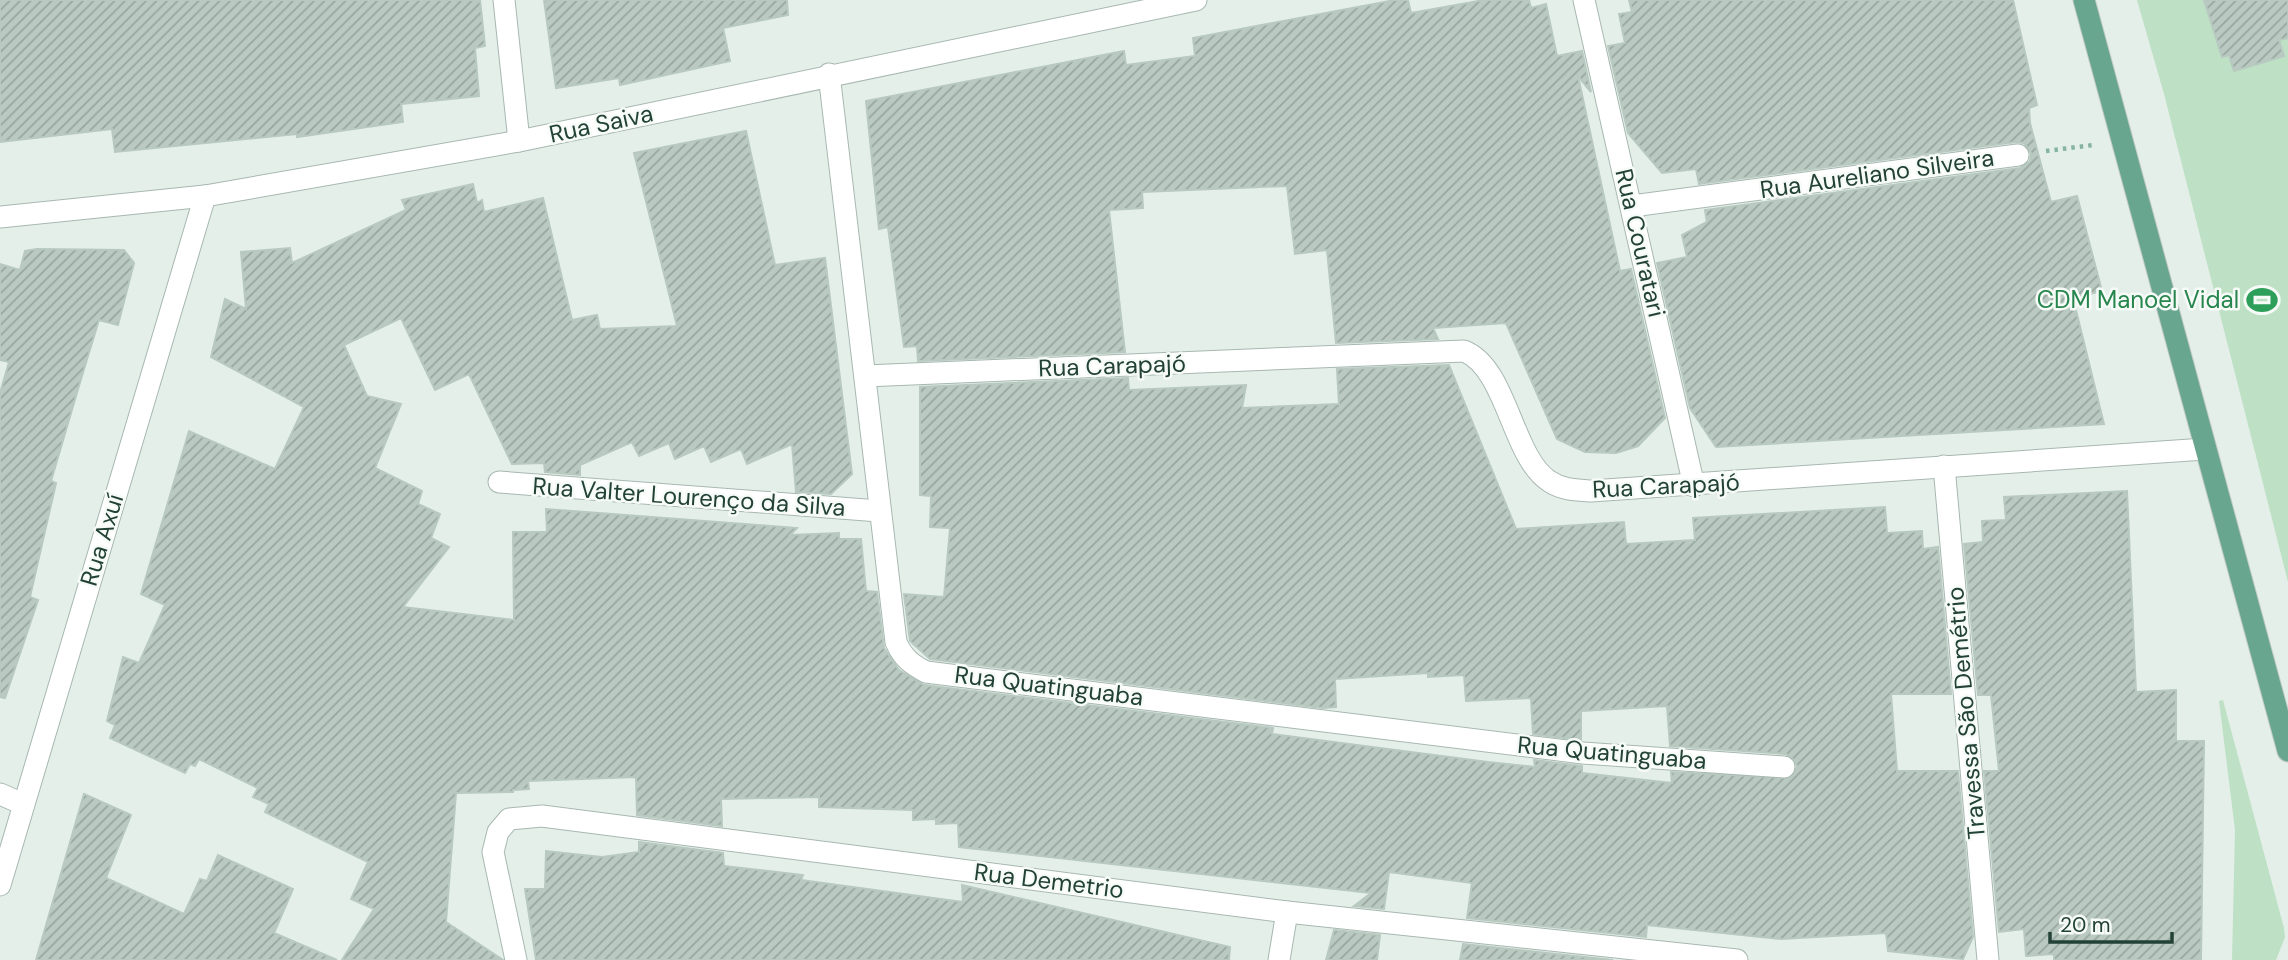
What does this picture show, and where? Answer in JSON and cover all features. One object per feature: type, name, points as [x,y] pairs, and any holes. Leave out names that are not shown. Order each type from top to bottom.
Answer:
[{"type":"main road","points":[[2084,0],[2288,751]]},
{"type":"street","points":[[504,0],[519,141]]},
{"type":"street","name":"Rua Saiva","points":[[0,217],[205,196],[519,141],[829,74],[1196,0]]},
{"type":"street","name":"Rua Couratari","points":[[1584,0],[1694,486]]},
{"type":"street","name":"Rua Quatinguaba","points":[[829,74],[879,511],[896,642],[903,657],[926,671],[1583,753],[1784,767]]},
{"type":"street","name":"Rua Aureliano Silveira","points":[[1632,206],[2018,155]]},
{"type":"street","name":"Rua Axuí","points":[[0,885],[205,196]]},
{"type":"street","name":"Rua Carapajó","points":[[865,376],[1464,351],[1483,364],[1535,466],[1548,481],[1567,489],[1591,491],[2205,449]]},
{"type":"street","name":"Travessa São Demétrio","points":[[1944,466],[1988,960]]},
{"type":"street","name":"Rua Valter Lourenço da Silva","points":[[499,482],[879,511]]},
{"type":"street","points":[[0,794],[23,804]]},
{"type":"street","name":"Rua Demetrio","points":[[516,960],[493,852],[498,832],[509,819],[523,816],[542,816],[1287,912],[1737,960]]},
{"type":"street","points":[[1279,960],[1287,912]]},
{"type":"path","name":"Rua Aureliano Silveira","points":[[2018,155],[2122,141]]},
{"type":"green space","points":[[2137,0],[2288,0],[2288,582],[2164,94]]},
{"type":"green space","points":[[2223,700],[2284,928],[2285,937],[2276,960],[2232,960],[2235,830],[2219,701]]},
{"type":"building","points":[[0,0],[480,0],[485,46],[475,48],[479,96],[401,104],[403,122],[297,137],[297,134],[115,152],[112,129],[0,142]]},
{"type":"building","points":[[544,0],[787,0],[788,15],[723,28],[730,61],[620,85],[619,78],[556,88]]},
{"type":"building","points":[[1395,0],[1408,0],[1411,13],[1484,0],[1529,0],[1531,8],[1546,4],[1557,56],[1582,51],[1591,92],[1578,76],[1620,271],[1631,269],[1665,418],[1638,446],[1616,453],[1585,452],[1557,439],[1506,323],[1433,328],[1438,339],[1336,343],[1327,250],[1295,254],[1287,186],[1142,192],[1143,208],[1109,210],[1125,352],[918,361],[917,346],[904,347],[888,227],[879,229],[866,101],[1124,51],[1126,65],[1195,56],[1193,38]]},
{"type":"building","points":[[1629,0],[2013,0],[2037,105],[2029,108],[2030,123],[2051,202],[2077,196],[2102,291],[2073,298],[2104,424],[1716,447],[1690,408],[1657,263],[1687,257],[1682,235],[1707,222],[1705,210],[2020,168],[2030,161],[2031,153],[2024,143],[2016,142],[1699,184],[1696,169],[1662,173],[1628,133],[1608,46],[1625,43],[1619,14],[1632,12]]},
{"type":"building","points":[[2204,0],[2288,0],[2288,38],[2279,40],[2284,56],[2234,71],[2229,55],[2222,57]]},
{"type":"building","points":[[746,131],[775,265],[825,258],[852,474],[831,494],[796,492],[792,444],[747,464],[741,449],[711,462],[704,446],[675,459],[669,443],[639,456],[632,442],[580,465],[580,475],[545,472],[544,463],[512,464],[469,374],[435,390],[401,318],[344,345],[367,396],[401,404],[375,468],[422,491],[418,504],[440,514],[431,538],[449,547],[403,607],[514,620],[513,532],[547,532],[546,509],[797,528],[790,535],[839,533],[839,539],[861,539],[866,591],[877,592],[884,648],[899,670],[924,685],[1273,728],[1272,734],[1488,762],[1535,767],[1534,760],[1582,766],[1582,773],[1672,783],[1671,772],[1790,778],[1797,767],[1795,761],[1786,754],[1670,746],[1667,706],[1581,711],[1581,740],[1533,734],[1531,698],[1466,701],[1464,675],[1428,677],[1428,673],[1335,679],[1336,707],[1323,708],[930,659],[910,641],[904,594],[944,597],[950,528],[930,527],[931,496],[920,495],[920,387],[1128,378],[1129,390],[1246,385],[1242,408],[1339,404],[1337,369],[1449,365],[1516,529],[1624,522],[1626,544],[1695,540],[1693,518],[1885,507],[1887,533],[1922,531],[1923,549],[1938,547],[1951,694],[1891,694],[1897,771],[1958,771],[1973,937],[1963,959],[1888,951],[1886,933],[1781,939],[1647,925],[1646,937],[1467,918],[1472,883],[1389,872],[1384,909],[1354,906],[1371,893],[959,847],[958,823],[936,824],[936,819],[913,820],[913,810],[819,807],[819,797],[721,799],[722,826],[637,815],[636,777],[528,781],[529,789],[513,792],[456,793],[446,922],[503,960],[342,960],[374,909],[351,899],[368,862],[265,812],[269,804],[253,797],[258,788],[199,759],[195,766],[190,764],[185,773],[110,738],[115,725],[107,721],[123,657],[139,663],[165,605],[141,594],[189,431],[275,469],[304,407],[211,357],[225,299],[246,309],[241,252],[290,248],[292,263],[406,210],[402,200],[473,184],[477,203],[482,200],[484,212],[543,198],[572,320],[597,315],[600,329],[677,326],[634,153]]},
{"type":"building","points":[[124,250],[134,263],[118,325],[99,320],[81,379],[51,481],[56,483],[30,597],[38,600],[5,698],[0,697],[0,393],[9,362],[0,360],[0,264],[20,270],[25,251]]},
{"type":"building","points":[[2127,491],[2136,692],[2176,690],[2176,741],[2204,741],[2201,960],[2054,960],[2054,954],[2026,956],[2024,929],[1999,932],[1984,771],[1999,771],[1991,695],[1978,695],[1964,544],[1983,542],[1982,521],[2006,520],[2004,497]]},
{"type":"building","points":[[84,794],[131,815],[106,878],[184,914],[200,879],[207,881],[218,855],[293,889],[274,933],[337,960],[36,960]]},
{"type":"building","points":[[639,842],[723,853],[724,866],[803,875],[801,880],[963,902],[962,885],[1230,947],[1229,960],[536,960],[525,889],[545,889],[546,851],[602,857],[639,852]]},
{"type":"building","points":[[1334,930],[1380,935],[1377,960],[1326,960]]},
{"type":"building","points":[[1463,944],[1613,960],[1460,960]]},
{"type":"place","name":"CDM Manoel Vidal","points":[[2262,300]]}]
